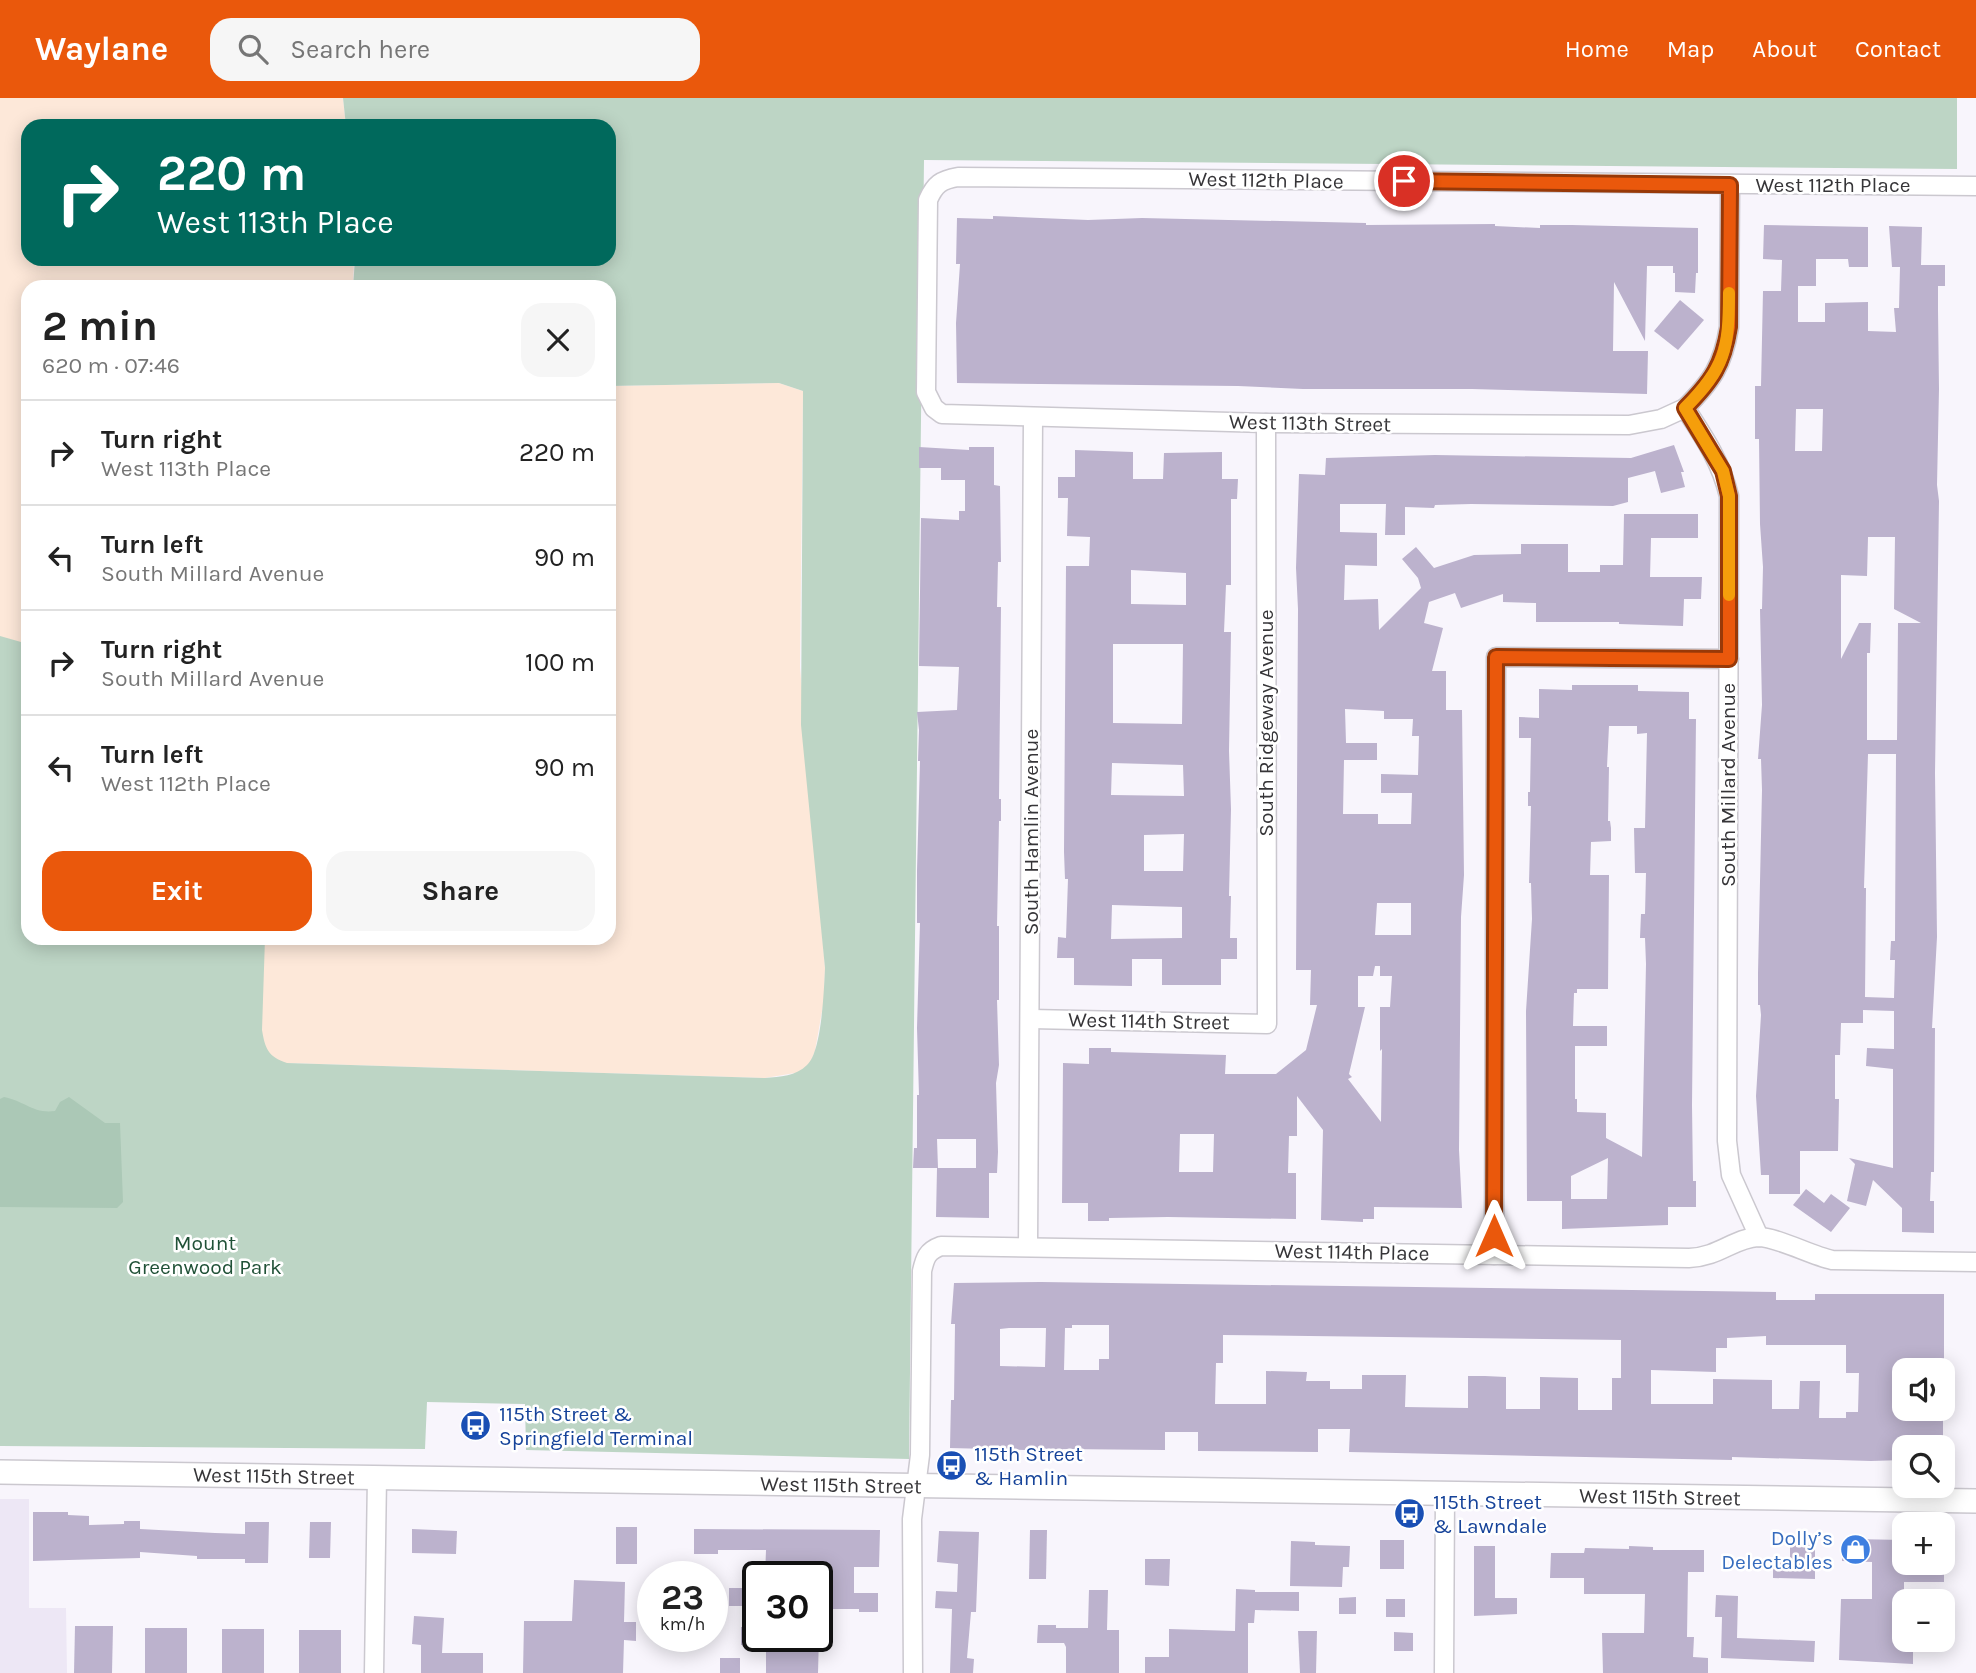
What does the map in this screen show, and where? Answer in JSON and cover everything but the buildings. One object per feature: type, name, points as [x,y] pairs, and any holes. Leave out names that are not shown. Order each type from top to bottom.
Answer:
[{"type":"street","name":"West 112th Place","points":[[934,408],[926,392],[928,200],[937,184],[946,179],[972,177],[1976,187]]},
{"type":"street","points":[[1685,408],[1708,386],[1725,349],[1729,327],[1730,185]]},
{"type":"street","name":"West 113th Street","points":[[934,408],[942,415],[1033,418],[1266,423],[1629,425],[1661,419],[1685,408]]},
{"type":"street","name":"South Millard Avenue","points":[[1685,408],[1723,471],[1729,496],[1727,1142],[1731,1175],[1759,1237]]},
{"type":"street","name":"South Hamlin Avenue","points":[[1028,1246],[1033,418]]},
{"type":"street","name":"South Ridgeway Avenue","points":[[1266,423],[1267,1024]]},
{"type":"street","points":[[1494,1255],[1496,657],[1729,659]]},
{"type":"street","name":"West 114th Street","points":[[1031,1019],[1267,1024]]},
{"type":"street","points":[[1759,1237],[1832,1260],[1976,1262]]},
{"type":"street","name":"West 114th Place","points":[[916,1486],[920,1455],[922,1272],[925,1258],[931,1250],[941,1246],[1701,1258],[1739,1242],[1759,1237]]},
{"type":"street","name":"West 115th Street","points":[[0,1472],[1976,1501]]},
{"type":"street","points":[[374,1673],[377,1478]]},
{"type":"street","points":[[913,1673],[912,1519],[916,1486]]},
{"type":"street","points":[[1444,1673],[1445,1493]]},
{"type":"shaded area","points":[[0,98],[343,98],[345,119],[21,119],[21,266],[354,266],[353,280],[21,280],[21,945],[616,945],[616,386],[779,383],[803,391],[800,667],[825,968],[824,1000],[815,1051],[807,1071],[765,1078],[287,1063],[0,1059]]},
{"type":"shaded area","points":[[0,1499],[29,1499],[29,1608],[66,1608],[67,1673],[0,1673]]},
{"type":"green space","name":"Mount Greenwood Park","points":[[343,98],[1957,98],[1957,169],[924,160],[909,1459],[526,1450],[525,1404],[427,1402],[425,1449],[0,1446],[0,636],[21,642],[21,945],[265,945],[264,1042],[268,1051],[287,1063],[765,1078],[788,1075],[803,1069],[812,1058],[816,1047],[825,968],[801,725],[803,391],[779,383],[616,386],[616,280],[354,280],[354,266],[616,266],[616,119],[345,119]]},
{"type":"green space","points":[[4,1097],[35,1109],[55,1111],[60,1102],[69,1097],[105,1123],[120,1123],[123,1202],[117,1208],[0,1207],[0,1099]]},
{"type":"slow traffic","points":[[1729,293],[1729,327],[1725,349],[1708,386],[1685,408],[1723,471],[1729,496],[1729,595]]},
{"type":"place","name":"115th Street & Springfield Terminal","points":[[476,1426]]},
{"type":"place","name":"115th Street & Hamlin","points":[[951,1466]]},
{"type":"place","name":"115th Street & Lawndale","points":[[1410,1514]]},
{"type":"place","name":"Dolly’s Delectables","points":[[1856,1550]]},
{"type":"route","points":[[1404,181],[1730,185],[1729,327],[1725,349],[1708,386],[1685,408],[1723,471],[1729,496],[1729,659],[1496,657],[1494,1236]]}]
